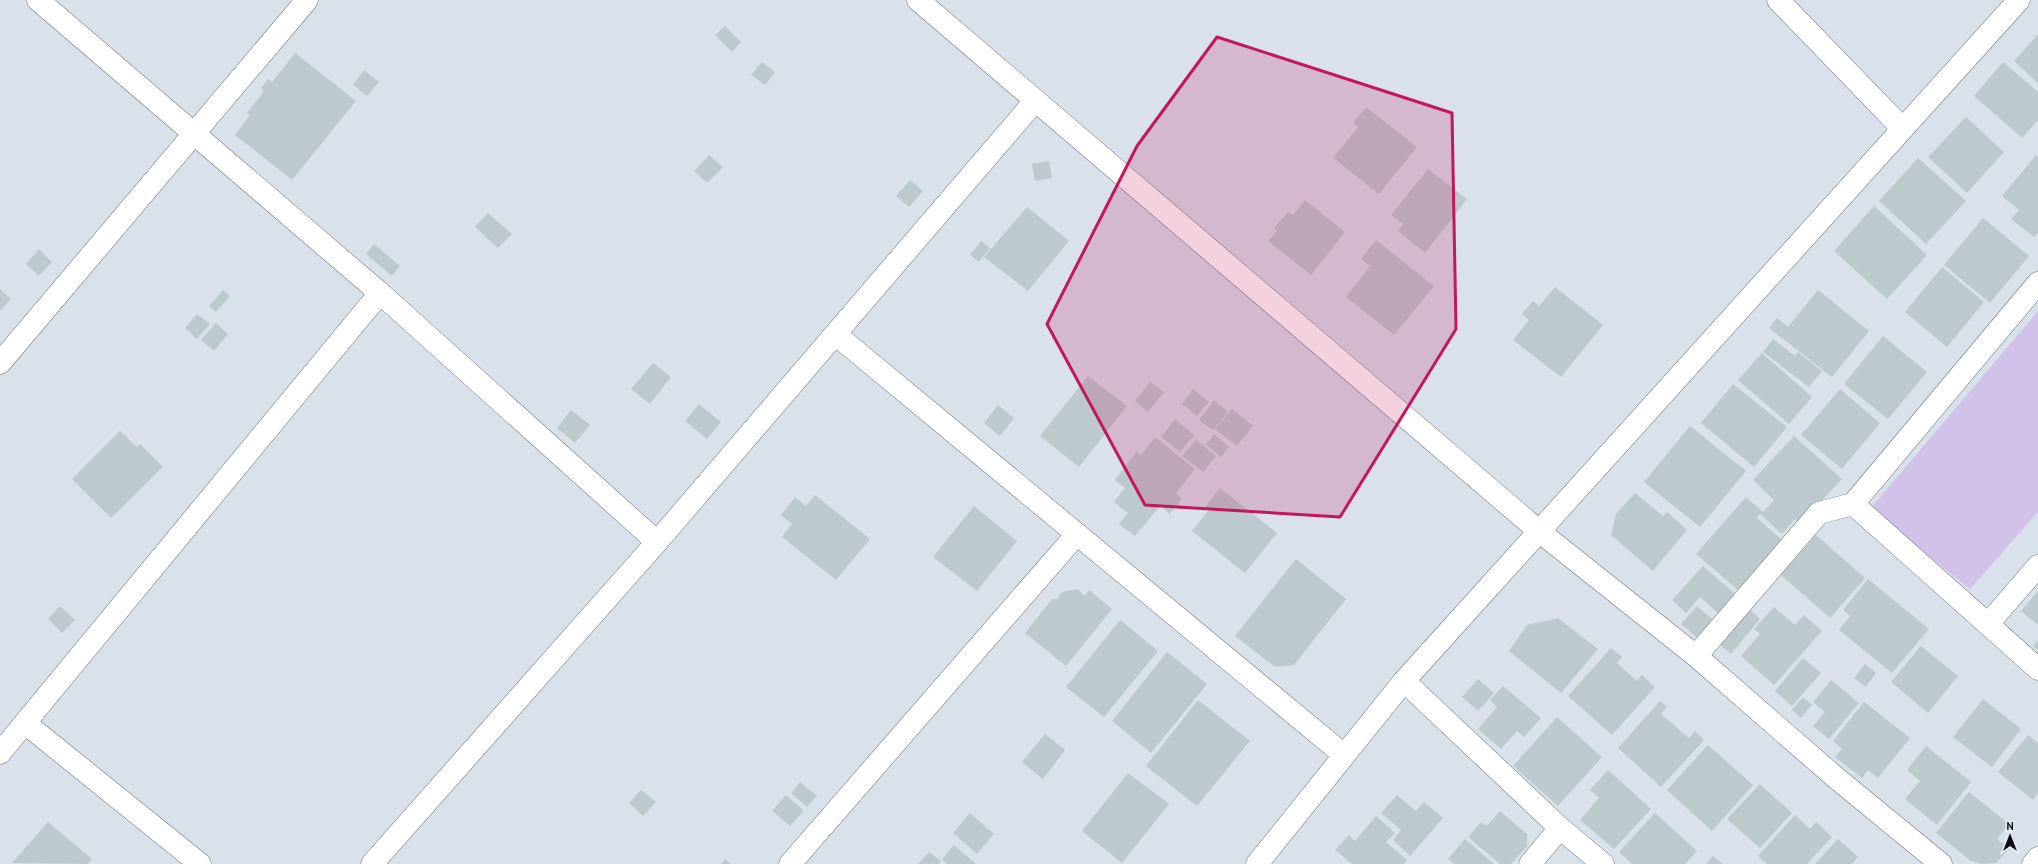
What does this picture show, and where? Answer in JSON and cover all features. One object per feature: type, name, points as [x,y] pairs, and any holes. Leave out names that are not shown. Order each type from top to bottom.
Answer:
[{"type":"street","points":[[38,0],[380,293],[657,542]]},
{"type":"street","points":[[0,363],[307,0]]},
{"type":"street","points":[[918,0],[1540,532],[1696,656],[1835,777],[1941,864]]},
{"type":"street","points":[[1778,0],[1902,128]]},
{"type":"street","points":[[1257,864],[1404,681],[2019,0]]},
{"type":"street","points":[[372,864],[657,542],[1035,100]]},
{"type":"street","points":[[1696,656],[1819,513],[1853,504],[2038,283]]},
{"type":"street","points":[[0,753],[380,293]]},
{"type":"street","points":[[840,338],[1344,755]]},
{"type":"street","points":[[1853,504],[2038,669]]},
{"type":"street","points":[[790,864],[1077,534]]},
{"type":"street","points":[[1988,624],[2038,566]]},
{"type":"street","points":[[1404,681],[1560,828],[1603,864]]},
{"type":"street","points":[[26,722],[200,864]]},
{"type":"street","points":[[1530,864],[1560,828]]},
{"type":"street","points":[[2033,864],[2038,858]]},
{"type":"highlighted area","points":[[1217,37],[1452,113],[1456,329],[1340,517],[1145,505],[1047,324],[1137,146]]},
{"type":"shaded area","points":[[2038,311],[2038,512],[1970,589],[1870,509]]},
{"type":"building","points":[[725,26],[741,42],[732,52],[715,35]]},
{"type":"building","points":[[2038,34],[2038,83],[2014,61]]},
{"type":"building","points":[[295,53],[356,101],[292,180],[235,135],[250,115],[247,113],[264,91],[261,88],[268,79],[272,82]]},
{"type":"building","points":[[762,62],[775,72],[765,85],[751,75]]},
{"type":"building","points":[[2003,62],[2038,92],[2038,120],[2022,138],[1974,96]]},
{"type":"building","points":[[364,70],[379,82],[367,96],[353,85]]},
{"type":"building","points":[[1366,107],[1417,147],[1379,194],[1333,158],[1358,127],[1353,123]]},
{"type":"building","points":[[1966,117],[2004,152],[1967,193],[1928,157]]},
{"type":"building","points":[[709,155],[723,167],[707,183],[694,171]]},
{"type":"building","points":[[2036,155],[2038,157],[2038,233],[2034,237],[2011,219],[2019,210],[2002,196]]},
{"type":"building","points":[[1918,158],[1966,201],[1926,244],[1879,201]]},
{"type":"building","points":[[1049,161],[1052,178],[1035,181],[1032,164]]},
{"type":"building","points":[[1428,169],[1467,199],[1425,253],[1398,231],[1403,224],[1391,215]]},
{"type":"building","points":[[910,180],[923,191],[909,207],[896,196]]},
{"type":"building","points":[[1305,200],[1345,232],[1311,275],[1268,241],[1277,231],[1274,228],[1288,212],[1293,215]]},
{"type":"building","points":[[1874,206],[1927,255],[1887,299],[1834,251]]},
{"type":"building","points":[[1027,207],[1069,241],[1028,291],[984,257]]},
{"type":"building","points":[[488,213],[512,234],[498,248],[475,227]]},
{"type":"building","points":[[1983,218],[2029,256],[1990,303],[1944,265]]},
{"type":"building","points":[[1376,240],[1434,286],[1394,335],[1346,297],[1370,266],[1361,259]]},
{"type":"building","points":[[981,241],[990,248],[979,262],[970,255]]},
{"type":"building","points":[[374,244],[400,266],[392,276],[366,254]]},
{"type":"building","points":[[39,249],[52,262],[39,276],[26,264]]},
{"type":"building","points":[[1942,267],[1984,302],[1947,347],[1905,312]]},
{"type":"building","points":[[1555,287],[1603,325],[1561,377],[1513,340],[1529,320],[1522,314],[1533,301],[1539,306]]},
{"type":"building","points":[[0,289],[11,299],[0,311]]},
{"type":"building","points":[[223,290],[230,296],[216,312],[209,306]]},
{"type":"building","points":[[1818,290],[1869,331],[1832,377],[1769,328],[1777,318],[1788,327]]},
{"type":"building","points":[[197,314],[210,324],[197,339],[185,328]]},
{"type":"building","points":[[216,323],[228,334],[214,351],[201,340]]},
{"type":"building","points":[[1883,336],[1927,372],[1888,419],[1844,384]]},
{"type":"building","points":[[1773,339],[1795,356],[1798,352],[1822,371],[1809,387],[1763,352]]},
{"type":"building","points":[[1762,353],[1812,397],[1789,424],[1738,380]]},
{"type":"building","points":[[653,363],[671,377],[650,404],[631,389]]},
{"type":"building","points":[[1088,376],[1127,406],[1079,467],[1040,436]]},
{"type":"building","points":[[1150,382],[1164,392],[1148,412],[1135,401]]},
{"type":"building","points":[[1733,384],[1787,427],[1754,467],[1701,423]]},
{"type":"building","points":[[1193,389],[1209,402],[1197,416],[1182,404]]},
{"type":"building","points":[[1840,389],[1880,423],[1842,469],[1801,435]]},
{"type":"building","points":[[1214,400],[1228,412],[1213,430],[1199,420]]},
{"type":"building","points":[[699,404],[721,422],[707,439],[685,421]]},
{"type":"building","points":[[998,405],[1014,418],[1000,436],[984,423]]},
{"type":"building","points":[[1232,409],[1253,426],[1237,446],[1215,429]]},
{"type":"building","points":[[571,410],[590,425],[575,443],[557,428]]},
{"type":"building","points":[[1175,419],[1194,435],[1180,452],[1161,437]]},
{"type":"building","points":[[1690,426],[1746,471],[1700,527],[1644,482]]},
{"type":"building","points":[[120,431],[137,447],[140,444],[163,467],[111,518],[72,479]]},
{"type":"building","points":[[1214,434],[1229,447],[1221,457],[1206,444]]},
{"type":"building","points":[[1794,436],[1842,479],[1800,524],[1795,519],[1782,534],[1760,514],[1757,518],[1783,541],[1739,591],[1696,554],[1746,497],[1763,512],[1774,500],[1753,480]]},
{"type":"building","points":[[1155,437],[1195,469],[1176,493],[1182,499],[1170,514],[1160,506],[1135,536],[1119,524],[1128,513],[1114,502],[1125,488],[1115,480],[1137,451],[1141,455]]},
{"type":"building","points":[[1196,440],[1216,456],[1203,472],[1182,456]]},
{"type":"building","points":[[1220,488],[1277,533],[1245,573],[1192,531],[1209,510],[1205,507]]},
{"type":"building","points":[[1635,493],[1663,516],[1667,512],[1687,530],[1653,571],[1611,535],[1616,514]]},
{"type":"building","points":[[815,495],[870,539],[836,580],[782,537],[792,524],[781,515],[795,497],[806,506]]},
{"type":"building","points":[[974,506],[1017,541],[977,591],[933,557]]},
{"type":"building","points":[[1816,535],[1865,578],[1830,618],[1781,575]]},
{"type":"building","points":[[1296,559],[1346,599],[1294,665],[1275,667],[1235,636]]},
{"type":"building","points":[[1703,566],[1741,599],[1723,618],[1700,597],[1686,613],[1672,600]]},
{"type":"building","points":[[1868,579],[1929,629],[1892,673],[1839,630],[1850,616],[1843,610]]},
{"type":"building","points":[[1077,589],[1085,596],[1089,590],[1112,609],[1066,666],[1025,633],[1053,598],[1056,600],[1062,592]]},
{"type":"building","points":[[2038,591],[2038,625],[2021,611]]},
{"type":"building","points":[[60,606],[75,620],[62,633],[48,619]]},
{"type":"building","points":[[1697,606],[1719,625],[1703,643],[1681,624]]},
{"type":"building","points":[[1774,607],[1795,625],[1804,615],[1822,631],[1774,685],[1741,656],[1760,634],[1754,629]]},
{"type":"building","points":[[1749,609],[1760,619],[1731,654],[1719,644]]},
{"type":"building","points":[[1558,618],[1598,649],[1561,693],[1509,651],[1527,625]]},
{"type":"building","points":[[1120,620],[1158,651],[1104,717],[1066,687]]},
{"type":"building","points":[[2038,640],[2038,650],[2033,646]]},
{"type":"building","points":[[1921,646],[1958,676],[1928,713],[1891,682]]},
{"type":"building","points":[[1611,648],[1622,657],[1617,663],[1637,681],[1642,675],[1655,687],[1612,735],[1568,696]]},
{"type":"building","points":[[1167,652],[1207,684],[1151,753],[1112,721]]},
{"type":"building","points":[[1803,658],[1821,673],[1792,706],[1775,691]]},
{"type":"building","points":[[1865,664],[1876,673],[1866,687],[1854,678]]},
{"type":"building","points":[[1478,679],[1494,693],[1478,711],[1462,697]]},
{"type":"building","points":[[1831,680],[1859,703],[1829,739],[1813,726],[1825,712],[1813,702]]},
{"type":"building","points":[[1503,686],[1541,718],[1524,737],[1517,731],[1501,749],[1478,729],[1497,707],[1490,700]]},
{"type":"building","points":[[1803,697],[1812,705],[1801,718],[1792,710]]},
{"type":"building","points":[[1983,699],[2021,729],[1992,767],[1953,737]]},
{"type":"building","points":[[1198,700],[1250,741],[1197,806],[1146,766]]},
{"type":"building","points":[[1660,701],[1667,707],[1661,714],[1689,738],[1695,731],[1704,740],[1661,787],[1618,748]]},
{"type":"building","points":[[1864,702],[1910,738],[1878,778],[1868,770],[1862,778],[1835,757],[1842,749],[1833,741]]},
{"type":"building","points":[[1557,717],[1602,757],[1558,806],[1513,766]]},
{"type":"building","points":[[1045,734],[1065,750],[1043,779],[1022,762]]},
{"type":"building","points":[[2028,735],[2038,743],[2038,793],[2033,800],[1998,772]]},
{"type":"building","points":[[1708,745],[1753,785],[1712,831],[1667,790]]},
{"type":"building","points":[[1926,746],[1971,782],[1937,825],[1905,799],[1920,781],[1907,770]]},
{"type":"building","points":[[1608,770],[1651,809],[1614,849],[1580,820],[1599,798],[1590,790]]},
{"type":"building","points":[[1128,773],[1169,804],[1122,863],[1082,831]]},
{"type":"building","points":[[800,782],[817,796],[807,807],[791,793]]},
{"type":"building","points":[[1760,784],[1792,813],[1760,848],[1727,819]]},
{"type":"building","points":[[641,790],[656,802],[643,816],[629,803]]},
{"type":"building","points":[[1969,792],[2009,824],[1997,839],[2009,849],[1996,863],[1982,864],[1971,861],[1936,833]]},
{"type":"building","points":[[786,795],[804,811],[790,826],[772,811]]},
{"type":"building","points":[[1397,795],[1416,811],[1424,802],[1443,818],[1410,856],[1393,840],[1401,830],[1381,813]]},
{"type":"building","points":[[1500,811],[1527,834],[1527,846],[1511,864],[1500,864],[1468,837],[1481,822],[1487,826]]},
{"type":"building","points":[[970,813],[994,834],[977,854],[953,833]]},
{"type":"building","points":[[1655,813],[1697,851],[1685,864],[1632,864],[1619,852]]},
{"type":"building","points":[[1795,815],[1810,829],[1816,822],[1832,837],[1807,864],[1767,864],[1758,856]]},
{"type":"building","points":[[1376,816],[1395,833],[1386,842],[1407,860],[1404,864],[1352,864],[1335,850],[1349,835],[1355,841]]},
{"type":"building","points":[[48,822],[92,859],[88,864],[12,863]]},
{"type":"building","points":[[1465,839],[1494,864],[1454,864],[1448,859]]},
{"type":"building","points":[[1838,839],[1858,857],[1852,864],[1815,864]]},
{"type":"building","points":[[954,845],[976,864],[944,864],[946,863],[942,859]]},
{"type":"building","points":[[929,852],[941,861],[939,864],[918,864]]},
{"type":"building","points":[[1713,856],[1723,864],[1706,864]]},
{"type":"building","points":[[725,859],[731,864],[721,864]]}]
